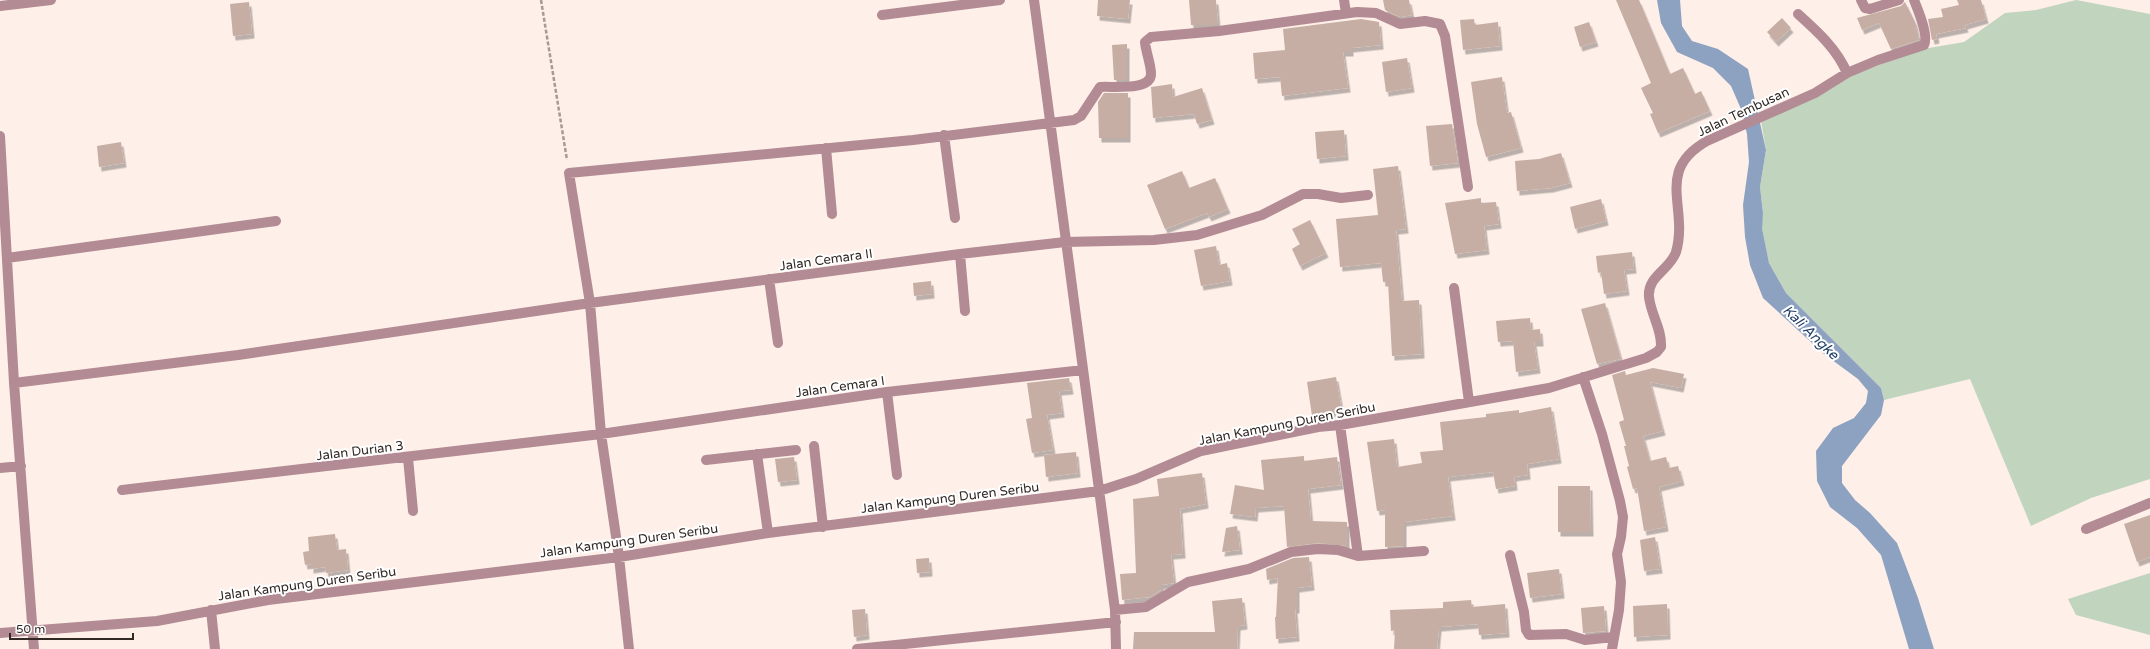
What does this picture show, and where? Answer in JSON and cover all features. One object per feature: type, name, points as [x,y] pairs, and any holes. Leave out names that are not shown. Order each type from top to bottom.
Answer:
[{"type":"street","points":[[0,6],[51,0]]},
{"type":"street","points":[[882,15],[968,2],[1000,0]]},
{"type":"street","points":[[1034,0],[1115,610],[1116,649]]},
{"type":"street","points":[[1344,0],[1346,13]]},
{"type":"street","points":[[1861,0],[1865,8],[1870,9],[1899,0]]},
{"type":"street","name":"Jalan Tembusan","points":[[1583,377],[1646,358],[1657,352],[1661,347],[1658,324],[1649,297],[1650,286],[1655,278],[1670,263],[1676,253],[1679,220],[1676,178],[1680,164],[1698,146],[1828,87],[1847,73],[1878,60],[1924,45],[1926,42],[1925,35],[1914,0]]},
{"type":"street","points":[[629,649],[601,434],[590,302],[570,173],[826,148],[1074,120],[1081,116],[1100,88],[1140,86],[1147,83],[1150,79],[1151,72],[1145,42],[1151,36],[1224,31],[1346,13],[1376,13],[1400,24],[1425,21],[1440,24],[1445,36],[1468,187]]},
{"type":"street","points":[[1798,14],[1835,51],[1841,59],[1847,73]]},
{"type":"street","points":[[944,135],[955,218]]},
{"type":"street","points":[[0,136],[14,383],[34,649]]},
{"type":"street","points":[[826,148],[832,214]]},
{"type":"street","name":"Jalan Cemara II","points":[[14,383],[238,355],[590,302],[960,254],[1065,242],[1154,240],[1197,235],[1262,215],[1303,194],[1318,194],[1341,198],[1368,195]]},
{"type":"street","points":[[7,258],[276,221]]},
{"type":"street","points":[[960,254],[965,311]]},
{"type":"street","points":[[769,279],[778,343]]},
{"type":"street","points":[[1454,288],[1469,402]]},
{"type":"street","name":"Jalan Cemara I","points":[[601,434],[887,392],[1083,370]]},
{"type":"street","points":[[1583,377],[1602,434],[1623,517],[1621,538],[1617,554],[1621,582],[1619,610],[1612,649]]},
{"type":"street","name":"Jalan Kampung Duren Seribu","points":[[0,633],[156,621],[268,600],[618,557],[768,534],[1099,491],[1136,479],[1201,451],[1318,427],[1340,425],[1549,388],[1583,377]]},
{"type":"street","points":[[887,392],[897,474]]},
{"type":"street","points":[[1340,425],[1358,556]]},
{"type":"street","name":"Jalan Durian 3","points":[[122,490],[408,458],[601,434]]},
{"type":"street","points":[[814,446],[823,527]]},
{"type":"street","points":[[706,460],[796,450]]},
{"type":"street","points":[[756,454],[768,534]]},
{"type":"street","points":[[408,458],[413,511]]},
{"type":"street","points":[[0,468],[21,466]]},
{"type":"street","points":[[2086,529],[2150,503]]},
{"type":"street","points":[[1115,610],[1146,607],[1188,582],[1249,569],[1291,552],[1318,549],[1338,550],[1358,556],[1424,551]]},
{"type":"street","points":[[1510,555],[1524,612],[1526,630],[1529,635],[1566,634],[1585,640],[1614,637]]},
{"type":"street","points":[[211,610],[215,649]]},
{"type":"street","points":[[857,649],[1116,622]]},
{"type":"path","points":[[541,0],[570,173]]},
{"type":"green space","points":[[2076,0],[2150,14],[2150,479],[2091,498],[2031,526],[1970,379],[1884,400],[1881,388],[1786,293],[1769,263],[1761,229],[1763,213],[1760,187],[1766,150],[1761,121],[1838,81],[1917,50],[1964,42],[2005,13],[2036,10]]},
{"type":"green space","points":[[2150,573],[2150,635],[2076,615],[2068,599]]},
{"type":"water","name":"Kali Angke","points":[[1657,0],[1680,0],[1682,26],[1692,41],[1718,49],[1748,69],[1766,150],[1760,187],[1763,213],[1762,229],[1769,263],[1786,293],[1881,388],[1884,400],[1881,415],[1842,466],[1842,483],[1855,500],[1870,513],[1897,543],[1918,598],[1934,649],[1909,649],[1881,555],[1857,528],[1830,507],[1817,481],[1816,451],[1833,428],[1854,418],[1866,403],[1868,391],[1858,379],[1824,354],[1763,298],[1750,265],[1745,237],[1743,205],[1749,162],[1747,134],[1741,109],[1731,86],[1713,68],[1677,52],[1661,23]]},
{"type":"building","points":[[1098,0],[1130,0],[1128,19],[1097,16]]},
{"type":"building","points":[[1189,0],[1216,0],[1218,25],[1191,25]]},
{"type":"building","points":[[1383,0],[1409,0],[1412,15],[1400,17],[1385,10]]},
{"type":"building","points":[[1616,0],[1639,0],[1670,74],[1683,68],[1695,94],[1701,91],[1710,111],[1658,133],[1650,114],[1653,113],[1641,88],[1651,83]]},
{"type":"building","points":[[1957,0],[1981,0],[1986,19],[1965,25],[1966,28],[1936,34],[1937,39],[1932,40],[1928,19],[1943,17],[1941,9],[1959,5]]},
{"type":"building","points":[[249,2],[252,34],[233,36],[230,4]]},
{"type":"building","points":[[1905,2],[1915,22],[1919,40],[1891,49],[1879,23],[1862,30],[1857,18],[1901,6]]},
{"type":"building","points":[[1782,18],[1791,28],[1776,42],[1767,32]]},
{"type":"building","points":[[1361,19],[1379,22],[1381,45],[1351,48],[1351,52],[1343,52],[1348,88],[1282,96],[1280,77],[1255,79],[1253,53],[1285,50],[1283,29]]},
{"type":"building","points":[[1474,19],[1475,25],[1498,22],[1500,46],[1463,50],[1460,20]]},
{"type":"building","points":[[1589,22],[1596,42],[1580,47],[1574,27]]},
{"type":"building","points":[[1127,44],[1127,80],[1114,80],[1112,45]]},
{"type":"building","points":[[1407,58],[1412,88],[1386,92],[1382,62]]},
{"type":"building","points":[[1502,77],[1507,113],[1511,112],[1521,148],[1486,157],[1477,124],[1471,82]]},
{"type":"building","points":[[1172,84],[1173,97],[1202,88],[1212,120],[1197,124],[1194,114],[1153,118],[1151,87]]},
{"type":"building","points":[[1104,93],[1128,93],[1128,138],[1099,138],[1098,102]]},
{"type":"building","points":[[1452,124],[1458,163],[1430,166],[1426,126]]},
{"type":"building","points":[[1344,130],[1346,156],[1317,159],[1315,132]]},
{"type":"building","points":[[121,142],[124,163],[99,167],[97,146]]},
{"type":"building","points":[[1561,153],[1570,183],[1551,188],[1517,191],[1515,161],[1539,159]]},
{"type":"building","points":[[1398,166],[1406,229],[1396,230],[1402,301],[1419,300],[1422,354],[1392,356],[1388,282],[1383,282],[1381,263],[1340,267],[1336,219],[1378,215],[1373,169]]},
{"type":"building","points":[[1182,171],[1189,188],[1215,178],[1228,209],[1209,217],[1207,213],[1165,229],[1147,185]]},
{"type":"building","points":[[1481,198],[1481,203],[1496,202],[1499,224],[1484,226],[1487,250],[1455,254],[1445,203]]},
{"type":"building","points":[[1601,199],[1606,221],[1575,229],[1570,207]]},
{"type":"building","points":[[1310,220],[1326,253],[1300,266],[1292,249],[1300,244],[1292,229]]},
{"type":"building","points":[[1216,246],[1219,265],[1227,263],[1230,281],[1201,286],[1194,250]]},
{"type":"building","points":[[1632,252],[1634,269],[1624,270],[1627,291],[1604,294],[1601,272],[1598,273],[1596,256]]},
{"type":"building","points":[[931,281],[932,294],[914,296],[913,283]]},
{"type":"building","points":[[1605,303],[1621,359],[1597,364],[1581,309]]},
{"type":"building","points":[[1530,318],[1531,330],[1540,329],[1541,342],[1534,342],[1538,369],[1516,372],[1513,341],[1498,342],[1496,321]]},
{"type":"building","points":[[1653,368],[1684,374],[1681,388],[1650,382],[1663,431],[1643,436],[1650,461],[1666,457],[1669,468],[1678,466],[1682,481],[1659,487],[1666,527],[1644,531],[1637,488],[1633,489],[1627,467],[1629,466],[1624,446],[1626,446],[1619,422],[1624,420],[1612,375],[1625,371],[1626,375]]},
{"type":"building","points":[[1336,377],[1342,412],[1312,416],[1307,382]]},
{"type":"building","points":[[1069,378],[1071,390],[1059,391],[1062,413],[1047,415],[1053,450],[1032,453],[1026,419],[1032,418],[1027,383]]},
{"type":"building","points":[[1551,407],[1559,459],[1527,464],[1528,475],[1514,477],[1515,486],[1496,489],[1493,472],[1448,477],[1453,516],[1404,522],[1404,546],[1385,547],[1385,510],[1377,511],[1367,442],[1394,439],[1397,467],[1422,463],[1420,452],[1443,450],[1440,422],[1486,417],[1486,414],[1519,410],[1519,413]]},
{"type":"building","points":[[1076,452],[1078,473],[1046,477],[1044,455]]},
{"type":"building","points":[[1304,456],[1304,461],[1337,457],[1341,485],[1308,489],[1311,521],[1347,522],[1347,546],[1318,543],[1287,547],[1284,506],[1256,508],[1255,517],[1230,514],[1235,485],[1264,490],[1261,460]]},
{"type":"building","points":[[794,457],[797,480],[778,482],[775,459]]},
{"type":"building","points":[[1202,473],[1206,504],[1180,509],[1183,554],[1171,555],[1174,583],[1161,585],[1161,590],[1150,597],[1122,600],[1120,574],[1136,573],[1133,499],[1159,496],[1157,479]]},
{"type":"building","points":[[1558,486],[1590,486],[1591,532],[1558,532]]},
{"type":"building","points":[[2150,515],[2150,557],[2137,562],[2124,524]]},
{"type":"building","points":[[1237,526],[1240,550],[1222,552],[1226,528]]},
{"type":"building","points":[[335,534],[337,550],[346,549],[348,570],[326,573],[325,567],[311,569],[311,564],[305,565],[303,552],[309,551],[308,537]]},
{"type":"building","points":[[1655,537],[1660,569],[1644,571],[1640,540]]},
{"type":"building","points":[[1309,557],[1312,586],[1297,588],[1297,609],[1295,609],[1297,637],[1276,639],[1275,617],[1278,578],[1267,580],[1266,569],[1293,558]]},
{"type":"building","points":[[929,558],[930,572],[917,573],[916,559]]},
{"type":"building","points":[[1559,569],[1562,594],[1530,598],[1527,573]]},
{"type":"building","points":[[1242,598],[1245,625],[1238,626],[1237,649],[1133,649],[1134,632],[1215,632],[1212,601]]},
{"type":"building","points":[[1471,600],[1472,607],[1505,604],[1507,633],[1479,635],[1478,624],[1439,627],[1437,649],[1394,649],[1395,630],[1391,631],[1390,610],[1443,608],[1443,602]]},
{"type":"building","points":[[1667,604],[1668,635],[1634,637],[1633,606]]},
{"type":"building","points":[[1604,606],[1606,631],[1583,633],[1581,608]]},
{"type":"building","points":[[865,609],[867,635],[854,637],[852,610]]}]
